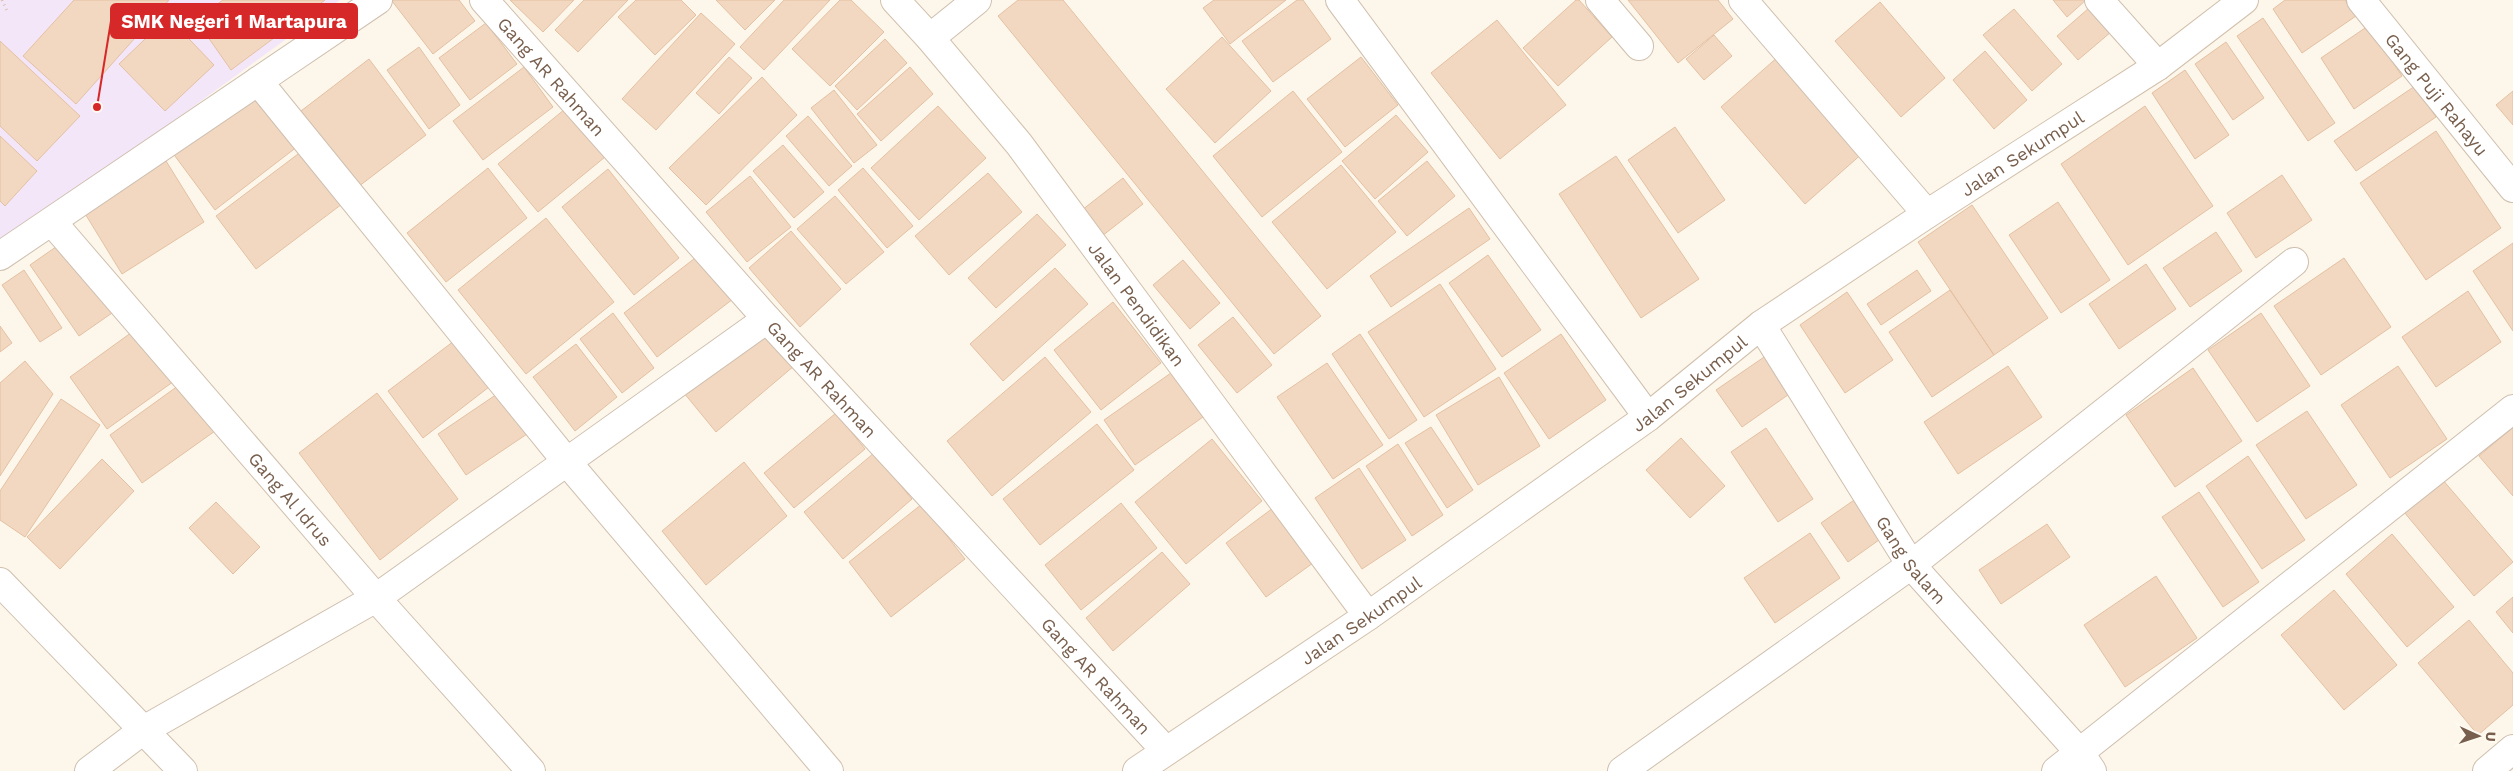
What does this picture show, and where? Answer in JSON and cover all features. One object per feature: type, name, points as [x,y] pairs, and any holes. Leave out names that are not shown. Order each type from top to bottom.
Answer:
[{"type":"street","points":[[0,256],[53,223],[378,0]]},
{"type":"street","name":"Gang AR Rahman","points":[[484,0],[767,319],[1166,751]]},
{"type":"street","name":"Jalan Pendidikan","points":[[895,0],[930,38],[1019,144],[1368,616]]},
{"type":"street","points":[[930,38],[977,0]]},
{"type":"street","points":[[1340,0],[1648,417]]},
{"type":"street","points":[[1600,0],[1639,46]]},
{"type":"street","points":[[1743,0],[1927,214]]},
{"type":"street","points":[[2099,0],[2158,66]]},
{"type":"street","name":"Jalan Sekumpul","points":[[1136,771],[1368,616],[1648,417],[1761,325],[1927,214],[2158,66],[2244,0]]},
{"type":"street","name":"Gang Puji Rahayu","points":[[2361,0],[2513,188]]},
{"type":"street","points":[[258,81],[567,462],[829,771]]},
{"type":"street","name":"Gang Al Idrus","points":[[53,223],[376,598],[530,771]]},
{"type":"street","points":[[1622,771],[1911,565],[2294,262]]},
{"type":"street","points":[[89,771],[142,731],[376,598],[767,319]]},
{"type":"street","name":"Gang Salam","points":[[1761,325],[1911,565],[2086,762]]},
{"type":"street","points":[[2056,771],[2086,762],[2513,408]]},
{"type":"street","points":[[0,582],[142,731],[183,771]]},
{"type":"street","points":[[2486,771],[2513,749]]},
{"type":"path","points":[[2,0],[8,13]]},
{"type":"shaded area","points":[[0,0],[340,0],[22,231],[0,243]]},
{"type":"building","points":[[74,0],[169,0],[76,104],[23,56]]},
{"type":"building","points":[[223,0],[325,0],[231,70],[196,20]]},
{"type":"building","points":[[459,0],[475,21],[433,54],[392,1]]},
{"type":"building","points":[[510,0],[574,0],[543,32]]},
{"type":"building","points":[[584,0],[628,0],[578,52],[555,30]]},
{"type":"building","points":[[636,0],[681,0],[696,15],[655,55],[618,17]]},
{"type":"building","points":[[716,0],[775,0],[745,30]]},
{"type":"building","points":[[784,0],[830,0],[764,70],[740,47]]},
{"type":"building","points":[[840,0],[851,0],[884,32],[830,86],[792,49]]},
{"type":"building","points":[[1018,0],[1063,0],[1321,316],[1274,354],[998,16]]},
{"type":"building","points":[[1214,0],[1286,0],[1230,44],[1203,8]]},
{"type":"building","points":[[1297,0],[1303,0],[1331,39],[1273,82],[1242,41]]},
{"type":"building","points":[[1576,0],[1579,0],[1612,37],[1558,86],[1523,48]]},
{"type":"building","points":[[1628,0],[1718,0],[1733,19],[1678,63]]},
{"type":"building","points":[[2053,0],[2086,0],[2067,17]]},
{"type":"building","points":[[2285,0],[2345,0],[2356,16],[2302,53],[2273,9]]},
{"type":"building","points":[[2097,1],[2118,26],[2078,60],[2057,36]]},
{"type":"building","points":[[1880,2],[1945,78],[1901,117],[1835,41]]},
{"type":"building","points":[[2014,9],[2062,64],[2032,91],[1983,35]]},
{"type":"building","points":[[701,13],[735,44],[656,130],[622,99]]},
{"type":"building","points":[[168,17],[214,65],[165,111],[119,64]]},
{"type":"building","points":[[2263,18],[2335,123],[2308,141],[2237,36]]},
{"type":"building","points":[[1497,20],[1566,105],[1500,159],[1431,73]]},
{"type":"building","points":[[486,23],[517,64],[470,100],[439,58]]},
{"type":"building","points":[[2368,26],[2402,76],[2354,109],[2321,58]]},
{"type":"building","points":[[1714,35],[1732,56],[1704,80],[1686,59]]},
{"type":"building","points":[[1222,37],[1271,91],[1215,143],[1166,89]]},
{"type":"building","points":[[885,39],[907,63],[857,110],[835,86]]},
{"type":"building","points":[[0,41],[80,116],[37,161],[0,126]]},
{"type":"building","points":[[2226,42],[2264,98],[2233,120],[2195,64]]},
{"type":"building","points":[[419,47],[460,105],[429,129],[387,70]]},
{"type":"building","points":[[1985,51],[2027,100],[1994,129],[1953,80]]},
{"type":"building","points":[[1780,55],[1864,152],[1805,204],[1721,107]]},
{"type":"building","points":[[729,57],[752,78],[719,114],[696,93]]},
{"type":"building","points":[[1361,57],[1398,105],[1345,147],[1307,99]]},
{"type":"building","points":[[369,59],[426,135],[354,190],[297,114]]},
{"type":"building","points":[[524,67],[553,107],[483,160],[453,121]]},
{"type":"building","points":[[910,67],[933,94],[881,141],[857,114]]},
{"type":"building","points":[[2185,70],[2229,135],[2195,159],[2152,93]]},
{"type":"building","points":[[762,77],[797,115],[706,205],[669,168]]},
{"type":"building","points":[[260,86],[302,143],[215,210],[172,152]]},
{"type":"building","points":[[2415,86],[2436,117],[2356,171],[2334,141]]},
{"type":"building","points":[[834,90],[877,145],[854,163],[811,108]]},
{"type":"building","points":[[1293,91],[1342,152],[1262,217],[1213,156]]},
{"type":"building","points":[[2513,91],[2513,125],[2496,105]]},
{"type":"building","points":[[938,106],[986,158],[919,220],[871,168]]},
{"type":"building","points":[[2145,106],[2213,206],[2128,265],[2061,164]]},
{"type":"building","points":[[565,109],[605,157],[538,212],[498,164]]},
{"type":"building","points":[[1396,115],[1428,152],[1375,199],[1342,161]]},
{"type":"building","points":[[808,116],[852,166],[829,186],[786,136]]},
{"type":"building","points":[[1675,127],[1725,200],[1678,233],[1628,160]]},
{"type":"building","points":[[2436,131],[2501,228],[2426,280],[2360,183]]},
{"type":"building","points":[[0,136],[37,171],[5,206],[0,201]]},
{"type":"building","points":[[783,145],[824,192],[794,218],[753,171]]},
{"type":"building","points":[[306,148],[346,201],[256,269],[216,216]]},
{"type":"building","points":[[1616,156],[1699,279],[1641,318],[1559,194]]},
{"type":"building","points":[[166,161],[204,222],[122,274],[84,212]]},
{"type":"building","points":[[1427,161],[1455,196],[1407,236],[1378,201]]},
{"type":"building","points":[[1341,165],[1396,232],[1327,289],[1272,222]]},
{"type":"building","points":[[488,168],[527,218],[446,282],[407,233]]},
{"type":"building","points":[[863,168],[913,226],[887,248],[838,190]]},
{"type":"building","points":[[608,169],[679,258],[634,295],[562,207]]},
{"type":"building","points":[[988,173],[1022,212],[949,275],[915,236]]},
{"type":"building","points":[[2282,175],[2312,220],[2256,258],[2227,213]]},
{"type":"building","points":[[750,176],[791,227],[747,262],[706,212]]},
{"type":"building","points":[[1123,178],[1143,204],[1102,236],[1082,210]]},
{"type":"building","points":[[835,196],[884,252],[846,284],[797,229]]},
{"type":"building","points":[[2058,202],[2110,280],[2061,313],[2009,235]]},
{"type":"building","points":[[1972,205],[2048,318],[1994,355],[1918,242]]},
{"type":"building","points":[[1469,208],[1490,239],[1391,307],[1370,276]]},
{"type":"building","points":[[1037,214],[1066,245],[996,308],[968,278]]},
{"type":"building","points":[[546,218],[614,302],[526,374],[458,290]]},
{"type":"building","points":[[791,231],[841,289],[800,327],[749,268]]},
{"type":"building","points":[[2216,232],[2242,271],[2190,307],[2163,268]]},
{"type":"building","points":[[63,242],[112,313],[79,336],[30,265]]},
{"type":"building","points":[[2513,243],[2513,331],[2473,271]]},
{"type":"building","points":[[699,255],[733,299],[657,357],[624,313]]},
{"type":"building","points":[[1488,255],[1541,330],[1502,357],[1449,283]]},
{"type":"building","points":[[2344,258],[2391,327],[2321,375],[2274,306]]},
{"type":"building","points":[[1183,260],[1220,303],[1190,329],[1153,285]]},
{"type":"building","points":[[2146,264],[2176,309],[2119,349],[2089,304]]},
{"type":"building","points":[[1055,268],[1088,304],[1003,381],[970,344]]},
{"type":"building","points":[[24,270],[62,328],[40,342],[2,285]]},
{"type":"building","points":[[1917,270],[1931,291],[1881,325],[1867,304]]},
{"type":"building","points":[[1440,284],[1496,369],[1424,417],[1368,332]]},
{"type":"building","points":[[1950,290],[1994,355],[1932,397],[1889,332]]},
{"type":"building","points":[[2468,291],[2501,342],[2436,387],[2402,337]]},
{"type":"building","points":[[1847,292],[1893,360],[1845,393],[1800,325]]},
{"type":"building","points":[[1113,302],[1161,363],[1101,410],[1054,350]]},
{"type":"building","points":[[613,313],[654,368],[622,393],[580,339]]},
{"type":"building","points":[[2261,313],[2310,386],[2257,422],[2208,350]]},
{"type":"building","points":[[1233,317],[1272,365],[1237,393],[1198,345]]},
{"type":"building","points":[[0,326],[12,343],[0,352]]},
{"type":"building","points":[[139,327],[177,379],[107,429],[70,377]]},
{"type":"building","points":[[762,328],[794,366],[716,432],[684,393]]},
{"type":"building","points":[[1360,334],[1417,420],[1389,439],[1332,354]]},
{"type":"building","points":[[1561,334],[1606,400],[1549,439],[1504,373]]},
{"type":"building","points":[[454,341],[489,387],[423,438],[388,391]]},
{"type":"building","points":[[576,344],[617,397],[575,431],[533,377]]},
{"type":"building","points":[[1770,353],[1795,390],[1742,427],[1716,390]]},
{"type":"building","points":[[1045,357],[1091,412],[992,496],[947,441]]},
{"type":"building","points":[[25,361],[53,394],[0,476],[0,383]]},
{"type":"building","points":[[1327,363],[1383,445],[1333,479],[1277,397]]},
{"type":"building","points":[[2008,366],[2042,417],[1958,474],[1924,422]]},
{"type":"building","points":[[2398,366],[2447,439],[2390,478],[2341,405]]},
{"type":"building","points":[[2193,368],[2242,441],[2175,487],[2126,415]]},
{"type":"building","points":[[1171,373],[1203,417],[1135,465],[1104,420]]},
{"type":"building","points":[[1499,377],[1540,446],[1478,485],[1436,415]]},
{"type":"building","points":[[182,383],[215,431],[142,483],[110,435]]},
{"type":"building","points":[[500,392],[527,434],[466,475],[438,434]]},
{"type":"building","points":[[377,393],[458,499],[380,560],[299,453]]},
{"type":"building","points":[[61,399],[100,425],[25,537],[0,520],[0,491]]},
{"type":"building","points":[[2307,411],[2357,485],[2306,519],[2256,445]]},
{"type":"building","points":[[836,413],[865,449],[794,508],[764,473]]},
{"type":"building","points":[[1097,424],[1134,470],[1040,545],[1003,499]]},
{"type":"building","points":[[1431,427],[1473,490],[1447,508],[1405,443]]},
{"type":"building","points":[[2513,427],[2513,496],[2479,456]]},
{"type":"building","points":[[1766,428],[1813,499],[1778,522],[1731,452]]},
{"type":"building","points":[[1681,438],[1725,486],[1690,518],[1646,470]]},
{"type":"building","points":[[1212,439],[1262,501],[1186,564],[1135,502]]},
{"type":"building","points":[[1398,444],[1443,515],[1412,536],[1366,466]]},
{"type":"building","points":[[874,453],[912,499],[843,559],[804,512]]},
{"type":"building","points":[[2248,456],[2305,540],[2262,569],[2206,486]]},
{"type":"building","points":[[102,459],[134,491],[60,569],[27,537]]},
{"type":"building","points":[[744,462],[787,516],[706,585],[662,531]]},
{"type":"building","points":[[1359,468],[1406,540],[1362,569],[1315,498]]},
{"type":"building","points":[[2442,479],[2513,562],[2474,596],[2404,512]]},
{"type":"building","points":[[2199,492],[2259,582],[2223,607],[2162,517]]},
{"type":"building","points":[[1860,496],[1886,535],[1848,562],[1821,523]]},
{"type":"building","points":[[216,502],[260,547],[233,574],[189,528]]},
{"type":"building","points":[[1121,503],[1157,548],[1081,610],[1045,565]]},
{"type":"building","points":[[922,504],[965,559],[891,617],[849,562]]},
{"type":"building","points":[[1273,508],[1313,563],[1266,597],[1226,543]]},
{"type":"building","points":[[2047,524],[2070,557],[2001,604],[1979,570]]},
{"type":"building","points":[[1810,533],[1840,578],[1775,623],[1744,578]]},
{"type":"building","points":[[2392,534],[2454,607],[2407,647],[2346,574]]},
{"type":"building","points":[[1162,552],[1190,584],[1113,651],[1086,618]]},
{"type":"building","points":[[2156,576],[2197,638],[2125,687],[2084,625]]},
{"type":"building","points":[[2334,590],[2397,665],[2344,710],[2281,635]]},
{"type":"building","points":[[2513,597],[2513,633],[2496,612]]},
{"type":"building","points":[[2469,620],[2513,673],[2513,705],[2478,735],[2418,663]]},
{"type":"place","name":"SMK Negeri 1 Martapura","points":[[97,107]]}]
